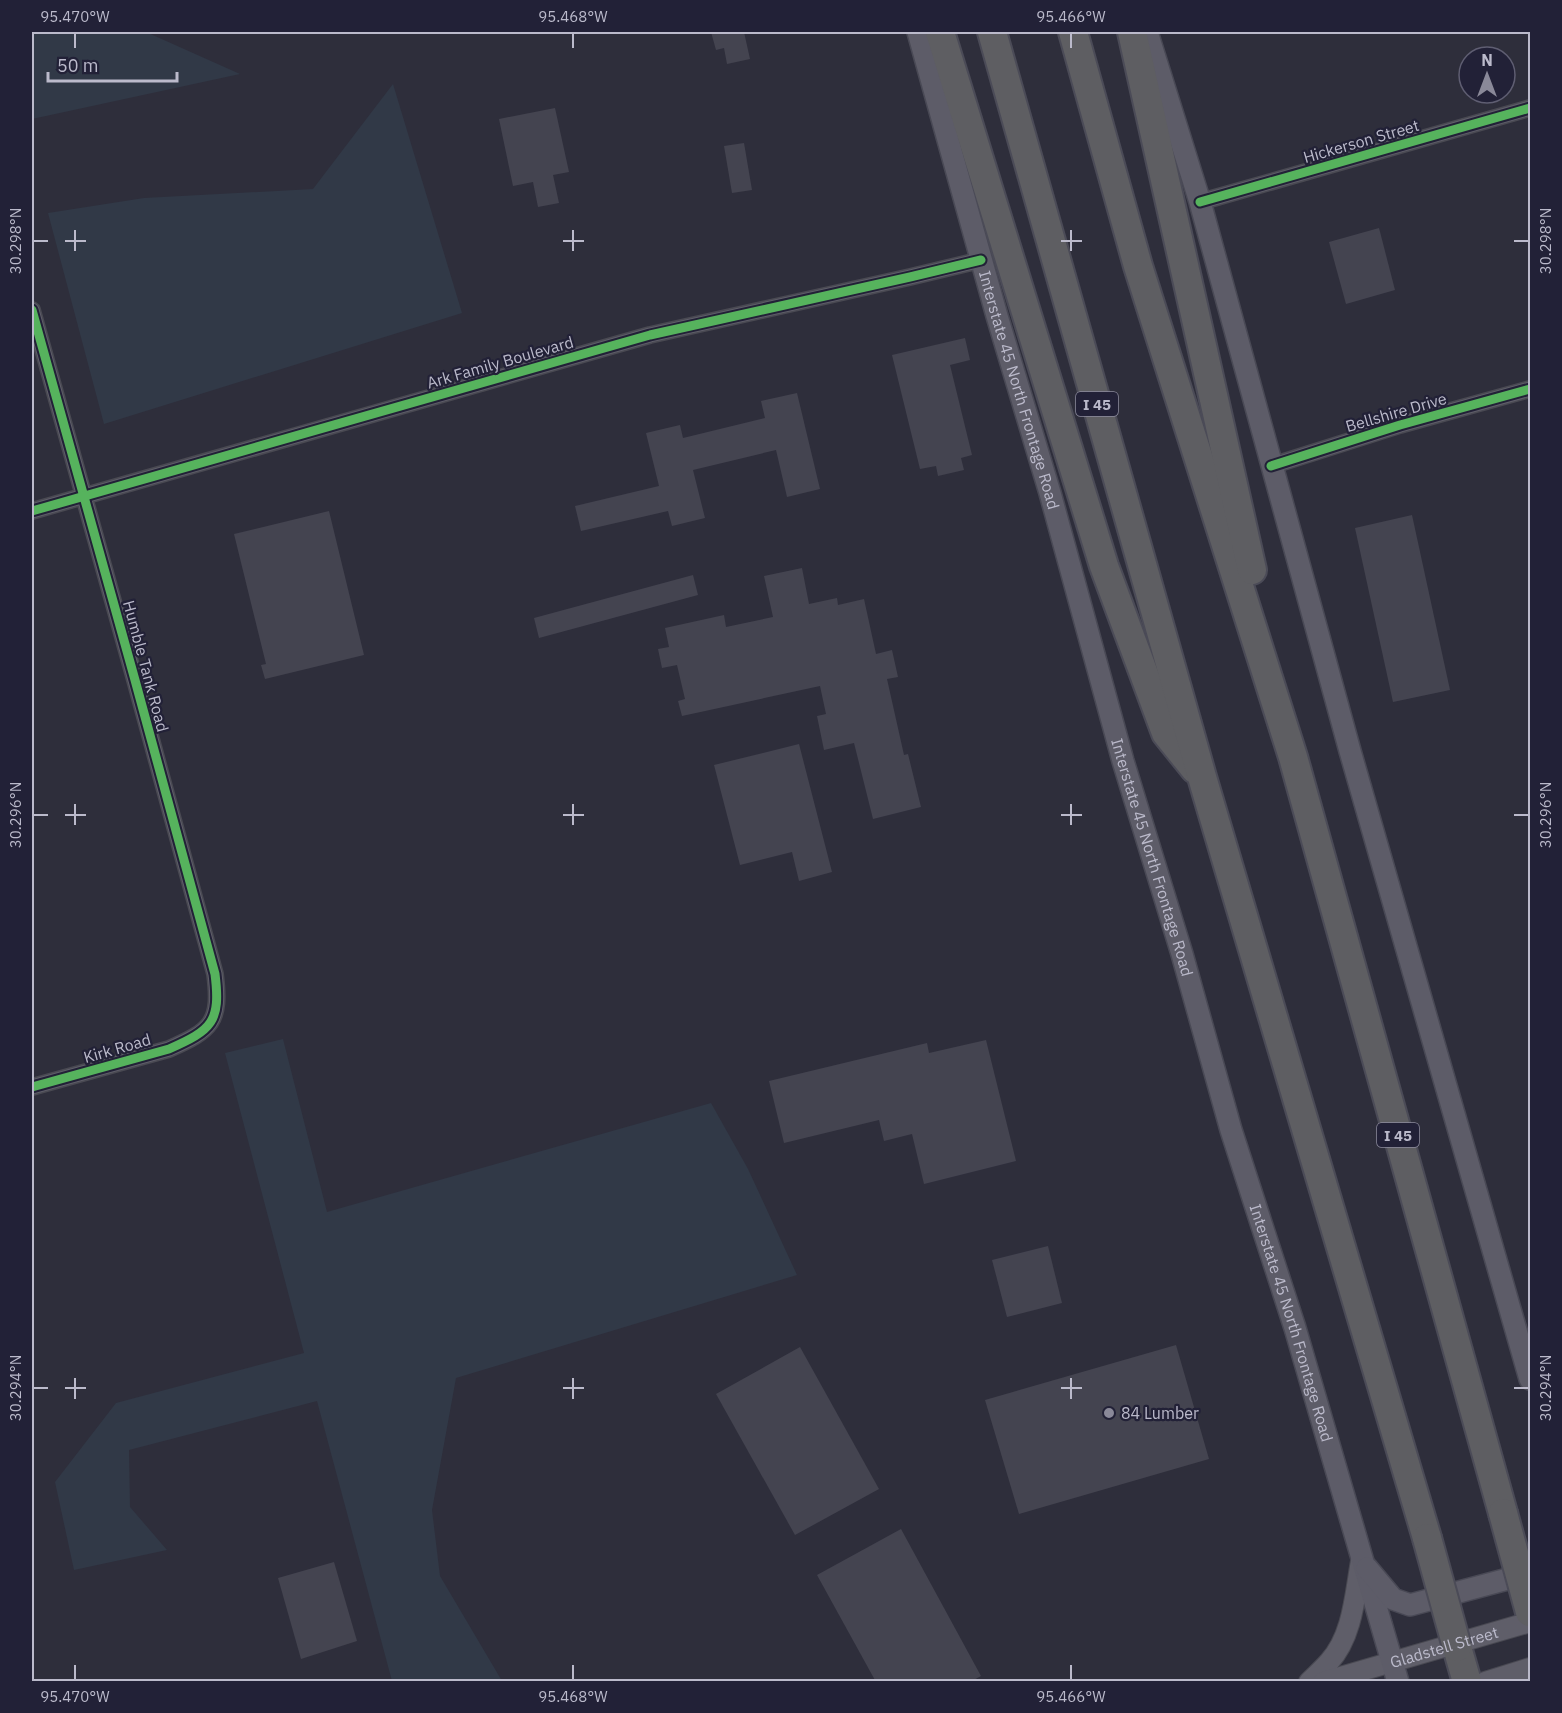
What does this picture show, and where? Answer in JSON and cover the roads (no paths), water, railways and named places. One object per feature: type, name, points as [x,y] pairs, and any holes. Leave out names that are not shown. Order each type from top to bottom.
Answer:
[{"type":"highway","points":[[940,32],[1104,566],[1166,733],[1202,777]]},
{"type":"highway","name":"I 45","points":[[992,32],[1202,777],[1427,1538],[1467,1682]]},
{"type":"highway","name":"I 45","points":[[1073,32],[1138,266],[1293,757],[1530,1612]]},
{"type":"highway","points":[[1132,32],[1293,757]]},
{"type":"main road","name":"Interstate 45 North Frontage Road","points":[[918,32],[981,260],[1050,493],[1123,761],[1182,954],[1231,1130],[1295,1328],[1398,1682]]},
{"type":"main road","points":[[1147,32],[1200,202],[1350,751],[1530,1379]]},
{"type":"main road","points":[[1361,1561],[1393,1599],[1410,1605],[1530,1574]]},
{"type":"street","name":"Hickerson Street","points":[[1200,202],[1530,108]]},
{"type":"street","name":"Ark Family Boulevard","points":[[32,511],[650,335],[910,278],[981,260]]},
{"type":"street","name":"Humble Tank Road","points":[[32,310],[215,974],[218,997],[215,1015],[206,1029]]},
{"type":"street","name":"Bellshire Drive","points":[[1271,466],[1400,425],[1530,389]]},
{"type":"street","name":"Kirk Road","points":[[32,1087],[169,1049],[206,1029]]},
{"type":"street","points":[[1309,1682],[1330,1662],[1344,1640],[1361,1561]]},
{"type":"street","name":"Gladstell Street","points":[[1323,1682],[1530,1622]]},
{"type":"street","points":[[1485,1682],[1530,1668]]},
{"type":"place","name":"84 Lumber","points":[[1109,1413]]}]
